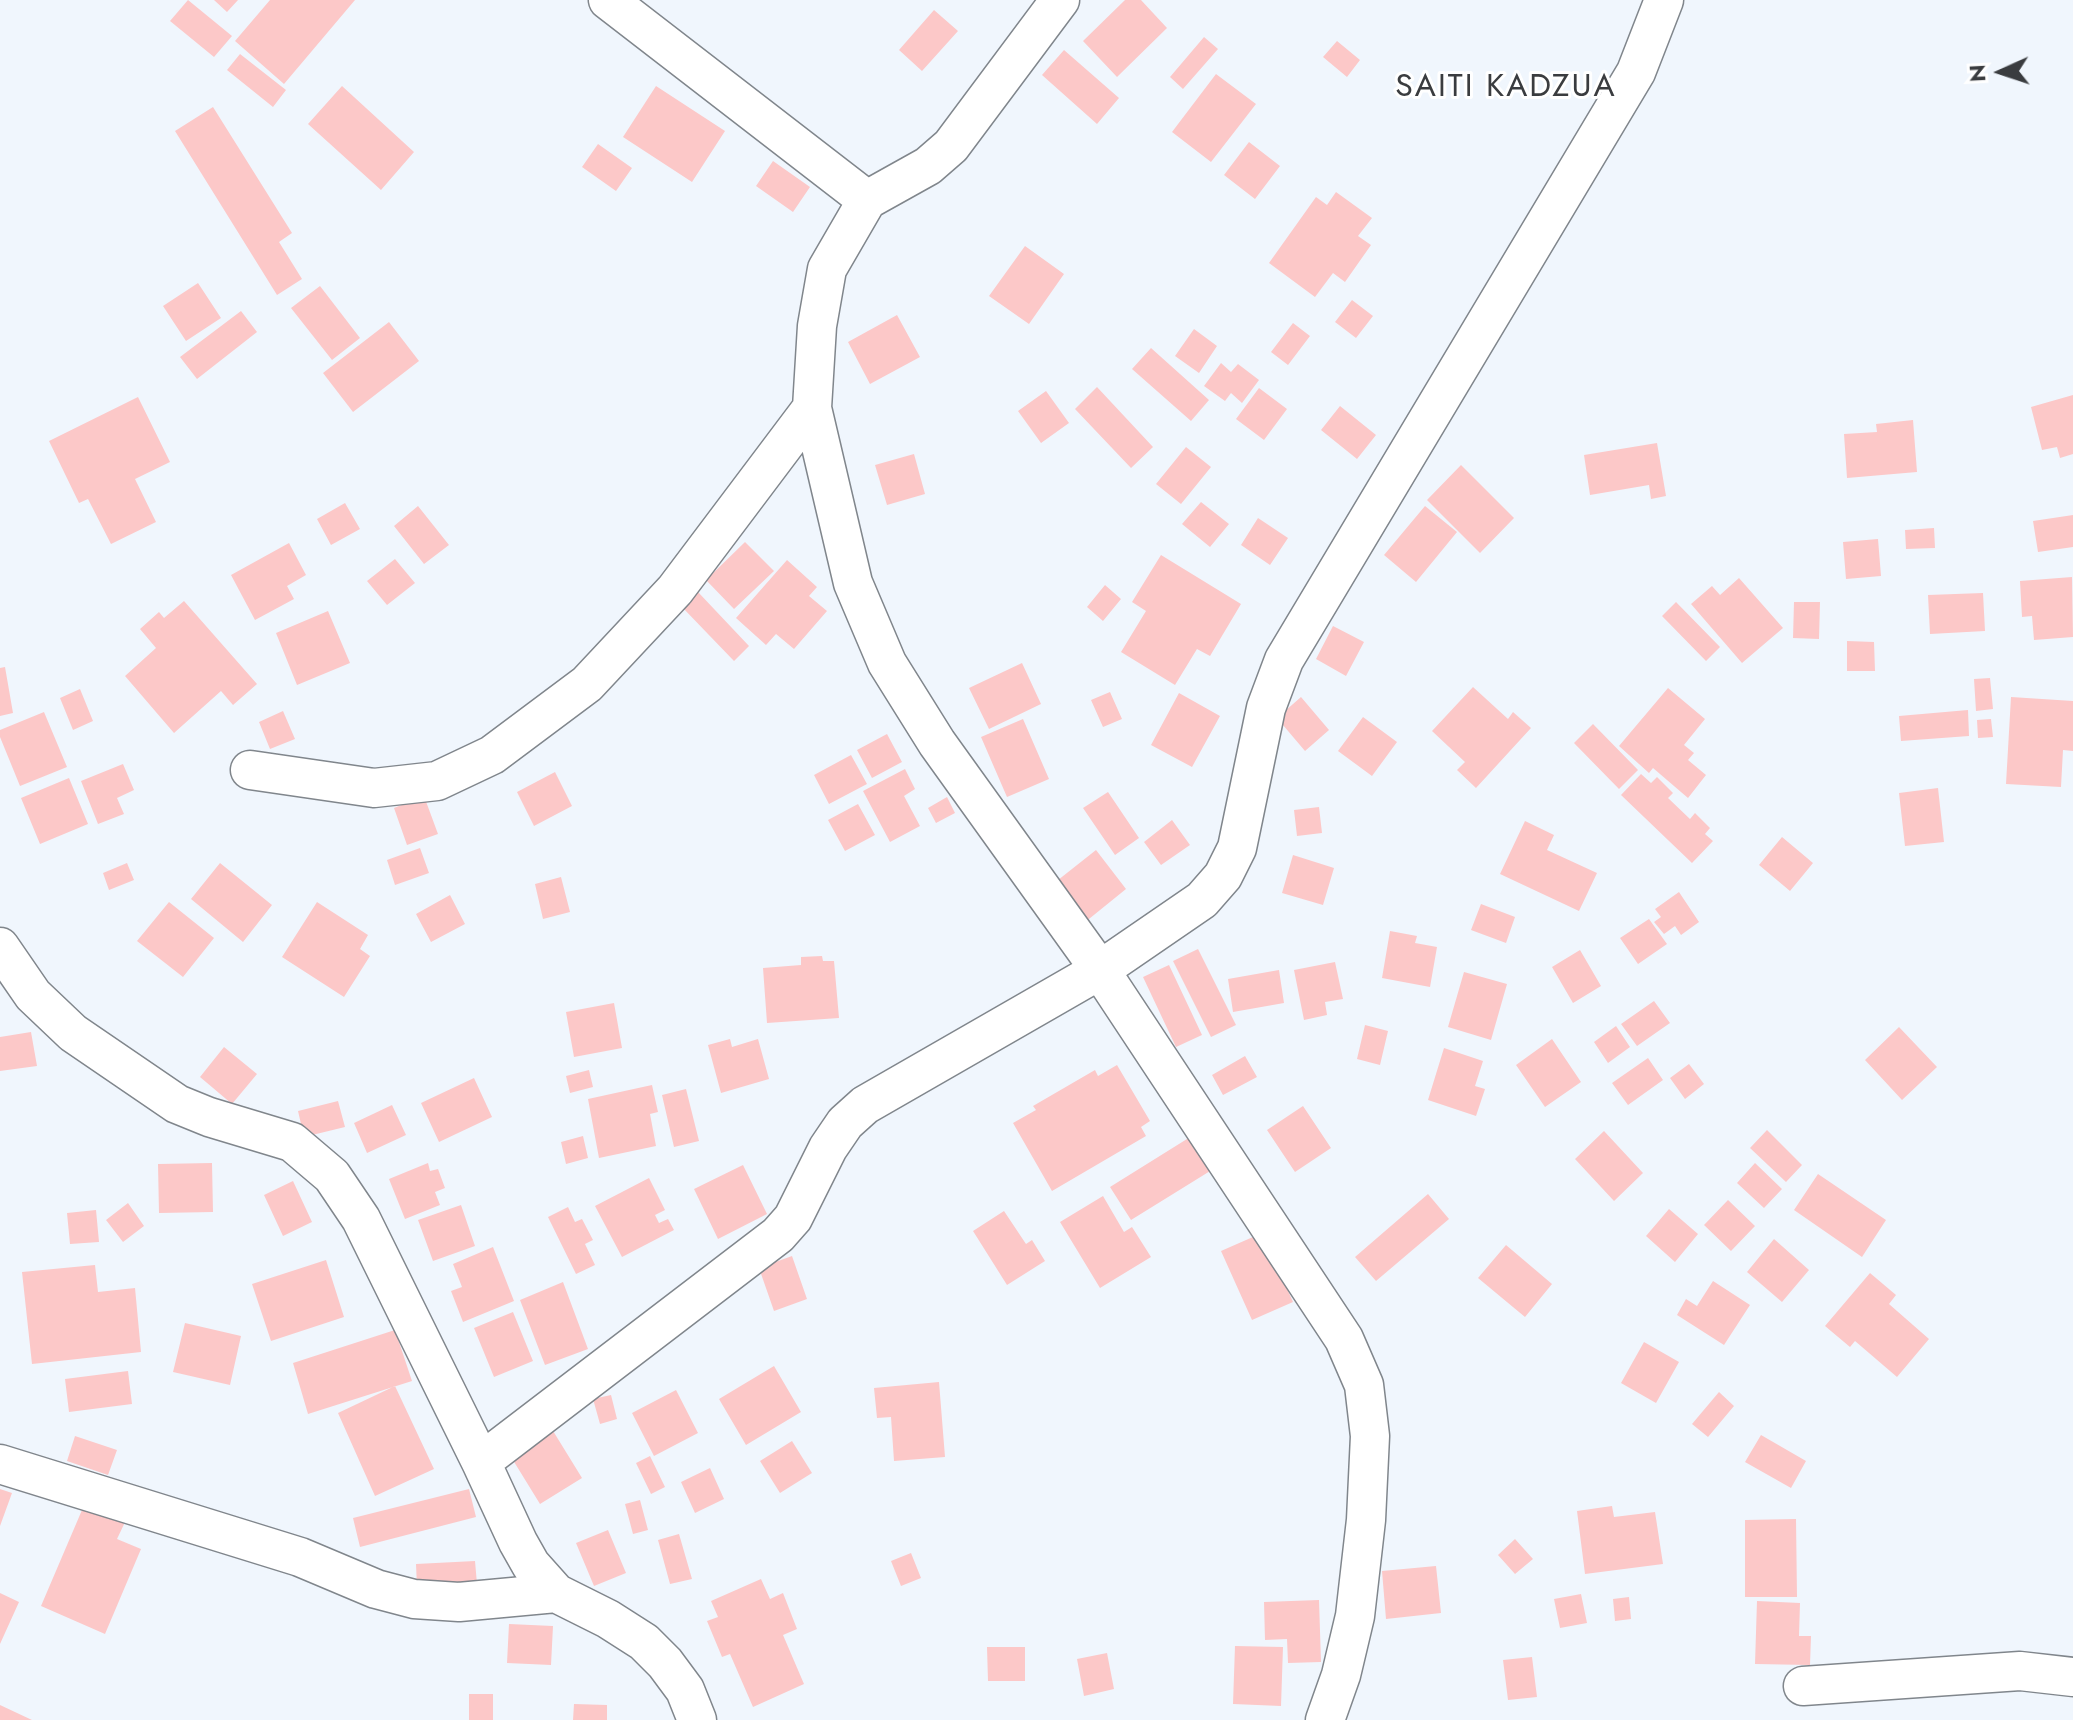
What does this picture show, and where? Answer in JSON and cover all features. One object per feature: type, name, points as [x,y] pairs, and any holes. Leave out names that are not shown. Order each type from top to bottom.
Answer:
[{"type":"street","points":[[608,0],[867,200]]},
{"type":"street","points":[[1060,0],[951,146],[928,166],[867,200],[827,269],[817,326],[812,408],[853,583],[887,663],[937,743],[1100,970],[1344,1339],[1364,1385],[1370,1436],[1355,1616],[1341,1675],[1325,1720]]},
{"type":"street","points":[[481,1462],[778,1235],[793,1218],[828,1148],[845,1123],[865,1105],[1100,970],[1202,900],[1223,876],[1237,848],[1266,708],[1284,660],[1636,72],[1664,0]]},
{"type":"street","points":[[250,770],[374,788],[437,781],[492,755],[587,684],[675,590],[812,408]]},
{"type":"street","points":[[0,947],[33,995],[73,1033],[177,1104],[292,1142],[332,1176],[361,1219],[531,1565],[556,1593],[608,1619],[644,1642],[685,1690],[697,1720]]},
{"type":"street","points":[[0,1464],[300,1557],[376,1589],[414,1599],[459,1602],[556,1593]]},
{"type":"street","points":[[1803,1686],[2020,1671],[2073,1677]]},
{"type":"building","points":[[188,0],[232,36],[214,57],[170,21]]},
{"type":"building","points":[[214,0],[238,0],[227,12]]},
{"type":"building","points":[[270,0],[355,0],[284,84],[235,41]]},
{"type":"building","points":[[1125,0],[1141,0],[1167,28],[1117,77],[1083,41]]},
{"type":"building","points":[[934,10],[958,31],[922,71],[899,50]]},
{"type":"building","points":[[1204,37],[1218,49],[1183,89],[1170,77]]},
{"type":"building","points":[[1337,41],[1360,60],[1347,77],[1323,57]]},
{"type":"building","points":[[1064,50],[1119,98],[1097,124],[1042,75]]},
{"type":"building","points":[[240,54],[286,90],[273,107],[227,70]]},
{"type":"building","points":[[1216,74],[1256,104],[1211,162],[1172,132]]},
{"type":"building","points":[[342,86],[414,152],[381,190],[308,124]]},
{"type":"building","points":[[656,86],[725,131],[692,182],[623,137]]},
{"type":"building","points":[[213,107],[292,233],[279,242],[302,279],[277,295],[175,131]]},
{"type":"building","points":[[1249,142],[1280,166],[1255,199],[1224,175]]},
{"type":"building","points":[[598,144],[632,168],[616,191],[582,167]]},
{"type":"building","points":[[773,161],[810,187],[793,212],[756,186]]},
{"type":"building","points":[[1336,192],[1372,218],[1358,236],[1371,245],[1345,282],[1333,273],[1315,297],[1269,263],[1316,197],[1327,205]]},
{"type":"building","points":[[1025,246],[1064,274],[1029,324],[989,296]]},
{"type":"building","points":[[198,283],[221,318],[186,341],[163,306]]},
{"type":"building","points":[[320,286],[360,338],[332,360],[291,308]]},
{"type":"building","points":[[1352,300],[1373,316],[1356,338],[1335,322]]},
{"type":"building","points":[[241,311],[257,332],[197,379],[180,357]]},
{"type":"building","points":[[897,315],[920,357],[870,384],[848,342]]},
{"type":"building","points":[[389,322],[419,361],[353,412],[323,373]]},
{"type":"building","points":[[1293,323],[1310,336],[1288,365],[1271,352]]},
{"type":"building","points":[[1194,329],[1217,346],[1199,373],[1175,356]]},
{"type":"building","points":[[1151,348],[1209,400],[1191,421],[1132,369]]},
{"type":"building","points":[[1221,363],[1231,372],[1238,364],[1259,380],[1242,403],[1231,393],[1225,401],[1204,386]]},
{"type":"building","points":[[1097,387],[1153,447],[1131,468],[1075,409]]},
{"type":"building","points":[[1259,388],[1287,409],[1264,440],[1236,419]]},
{"type":"building","points":[[1046,391],[1069,423],[1041,443],[1018,411]]},
{"type":"building","points":[[2073,395],[2073,454],[2060,458],[2057,447],[2042,450],[2031,407]]},
{"type":"building","points":[[138,397],[170,462],[135,479],[156,522],[111,544],[88,499],[79,503],[49,441]]},
{"type":"building","points":[[1340,406],[1376,435],[1357,459],[1321,430]]},
{"type":"building","points":[[1913,420],[1917,472],[1847,478],[1844,434],[1877,432],[1876,424]]},
{"type":"building","points":[[1657,443],[1666,496],[1651,499],[1649,485],[1590,495],[1584,455]]},
{"type":"building","points":[[1186,447],[1211,467],[1181,504],[1156,484]]},
{"type":"building","points":[[914,454],[925,494],[887,505],[875,465]]},
{"type":"building","points":[[1461,465],[1514,518],[1480,553],[1427,500]]},
{"type":"building","points":[[1201,502],[1229,524],[1210,547],[1182,524]]},
{"type":"building","points":[[345,503],[360,529],[331,545],[317,519]]},
{"type":"building","points":[[418,506],[449,545],[424,564],[394,526]]},
{"type":"building","points":[[1425,506],[1457,532],[1416,582],[1384,555]]},
{"type":"building","points":[[2073,515],[2073,547],[2038,552],[2033,521]]},
{"type":"building","points":[[1258,518],[1288,538],[1270,565],[1241,545]]},
{"type":"building","points":[[1934,528],[1935,548],[1906,549],[1905,530]]},
{"type":"building","points":[[1878,539],[1881,576],[1846,579],[1843,542]]},
{"type":"building","points":[[745,542],[774,571],[734,609],[706,580]]},
{"type":"building","points":[[289,543],[306,575],[287,586],[294,599],[255,620],[231,575]]},
{"type":"building","points":[[1161,555],[1241,604],[1210,656],[1197,649],[1175,685],[1121,652],[1146,611],[1132,602]]},
{"type":"building","points":[[395,559],[415,583],[387,605],[367,581]]},
{"type":"building","points":[[787,560],[817,587],[809,596],[827,611],[794,649],[776,634],[766,645],[736,618]]},
{"type":"building","points":[[2072,577],[2073,637],[2034,640],[2032,616],[2022,617],[2020,581]]},
{"type":"building","points":[[1739,578],[1783,628],[1742,663],[1691,604],[1712,586],[1720,595]]},
{"type":"building","points":[[1105,585],[1121,599],[1103,621],[1087,607]]},
{"type":"building","points":[[698,592],[749,646],[734,661],[682,607]]},
{"type":"building","points":[[1983,593],[1985,631],[1930,634],[1928,595]]},
{"type":"building","points":[[184,601],[257,684],[233,705],[221,691],[174,733],[125,676],[156,648],[140,629],[159,612],[164,618]]},
{"type":"building","points":[[1676,602],[1720,647],[1706,661],[1662,616]]},
{"type":"building","points":[[1794,602],[1820,602],[1819,639],[1793,638]]},
{"type":"building","points":[[328,611],[350,663],[297,685],[276,633]]},
{"type":"building","points":[[1333,626],[1364,642],[1346,676],[1316,659]]},
{"type":"building","points":[[1847,641],[1874,642],[1875,671],[1847,671]]},
{"type":"building","points":[[1022,663],[1041,704],[989,729],[969,688]]},
{"type":"building","points":[[5,667],[13,713],[0,716],[0,668]]},
{"type":"building","points":[[1990,678],[1993,709],[1976,711],[1974,679]]},
{"type":"building","points":[[1473,687],[1508,719],[1513,712],[1531,728],[1476,788],[1457,770],[1465,762],[1432,731]]},
{"type":"building","points":[[1668,688],[1705,719],[1684,745],[1694,753],[1688,760],[1706,775],[1688,798],[1653,768],[1649,773],[1619,746]]},
{"type":"building","points":[[80,689],[93,721],[73,730],[60,698]]},
{"type":"building","points":[[1110,692],[1122,719],[1103,727],[1091,700]]},
{"type":"building","points":[[1179,693],[1220,716],[1192,767],[1151,745]]},
{"type":"building","points":[[1301,697],[1329,730],[1305,751],[1277,718]]},
{"type":"building","points":[[2011,697],[2073,701],[2073,751],[2063,750],[2061,787],[2006,784]]},
{"type":"building","points":[[1968,710],[1969,736],[1901,741],[1899,716]]},
{"type":"building","points":[[283,711],[295,739],[270,749],[259,722]]},
{"type":"building","points":[[44,712],[67,767],[20,786],[0,730]]},
{"type":"building","points":[[1363,717],[1397,742],[1372,776],[1338,751]]},
{"type":"building","points":[[1023,719],[1049,779],[1007,797],[981,737]]},
{"type":"building","points":[[1991,719],[1993,737],[1978,738],[1977,720]]},
{"type":"building","points":[[1593,724],[1638,770],[1619,789],[1574,743]]},
{"type":"building","points":[[887,734],[902,762],[872,778],[857,750]]},
{"type":"building","points":[[851,755],[867,784],[829,804],[814,775]]},
{"type":"building","points":[[123,764],[134,790],[117,798],[124,814],[98,824],[81,781]]},
{"type":"building","points":[[905,769],[915,789],[904,796],[920,826],[890,842],[863,791]]},
{"type":"building","points":[[555,772],[572,806],[534,826],[517,792]]},
{"type":"building","points":[[1641,774],[1651,783],[1657,777],[1673,793],[1668,798],[1690,819],[1695,813],[1710,828],[1705,834],[1713,841],[1692,863],[1621,795]]},
{"type":"building","points":[[69,778],[88,824],[40,844],[21,798]]},
{"type":"building","points":[[1938,788],[1944,842],[1905,846],[1899,793]]},
{"type":"building","points":[[1108,792],[1139,838],[1115,855],[1083,808]]},
{"type":"building","points":[[424,796],[438,834],[407,845],[394,808]]},
{"type":"building","points":[[947,797],[955,813],[936,823],[928,808]]},
{"type":"building","points":[[858,804],[875,835],[845,851],[828,820]]},
{"type":"building","points":[[1319,807],[1322,833],[1297,836],[1294,810]]},
{"type":"building","points":[[1172,820],[1190,845],[1161,865],[1144,842]]},
{"type":"building","points":[[1525,821],[1554,835],[1547,850],[1597,873],[1579,911],[1500,874]]},
{"type":"building","points":[[1782,837],[1813,863],[1790,891],[1759,865]]},
{"type":"building","points":[[420,848],[429,873],[395,885],[387,860]]},
{"type":"building","points":[[1096,850],[1126,889],[1084,923],[1053,884]]},
{"type":"building","points":[[1293,855],[1334,868],[1323,905],[1282,893]]},
{"type":"building","points":[[127,863],[134,880],[109,890],[103,873]]},
{"type":"building","points":[[220,863],[272,905],[243,942],[191,899]]},
{"type":"building","points":[[561,877],[570,912],[543,919],[535,884]]},
{"type":"building","points":[[1679,892],[1699,922],[1681,935],[1675,926],[1664,934],[1654,922],[1661,917],[1655,909]]},
{"type":"building","points":[[450,895],[465,924],[431,942],[416,914]]},
{"type":"building","points":[[169,902],[214,938],[183,977],[137,941]]},
{"type":"building","points":[[317,902],[368,935],[360,949],[370,956],[344,997],[282,957]]},
{"type":"building","points":[[1481,904],[1515,917],[1506,943],[1471,930]]},
{"type":"building","points":[[1649,919],[1667,944],[1638,964],[1620,938]]},
{"type":"building","points":[[1390,931],[1417,936],[1415,943],[1437,947],[1430,987],[1382,978]]},
{"type":"building","points":[[1198,949],[1236,1025],[1211,1037],[1173,961]]},
{"type":"building","points":[[1580,950],[1601,986],[1573,1003],[1552,967]]},
{"type":"building","points":[[822,956],[823,961],[834,961],[839,1018],[767,1023],[763,968],[801,965],[801,957]]},
{"type":"building","points":[[1335,962],[1343,999],[1325,1002],[1327,1015],[1304,1020],[1294,970]]},
{"type":"building","points":[[1169,965],[1202,1035],[1176,1047],[1143,977]]},
{"type":"building","points":[[1279,970],[1284,1003],[1233,1012],[1228,979]]},
{"type":"building","points":[[1464,972],[1507,984],[1491,1040],[1448,1027]]},
{"type":"building","points":[[1654,1001],[1670,1023],[1637,1046],[1621,1024]]},
{"type":"building","points":[[614,1003],[622,1048],[574,1057],[566,1012]]},
{"type":"building","points":[[1365,1025],[1388,1031],[1380,1065],[1357,1059]]},
{"type":"building","points":[[1616,1026],[1630,1047],[1608,1063],[1594,1042]]},
{"type":"building","points":[[1899,1027],[1937,1067],[1902,1100],[1865,1060]]},
{"type":"building","points":[[31,1032],[37,1066],[0,1071],[0,1037]]},
{"type":"building","points":[[730,1039],[732,1047],[758,1039],[769,1079],[721,1093],[708,1045]]},
{"type":"building","points":[[1552,1039],[1581,1082],[1545,1107],[1516,1065]]},
{"type":"building","points":[[224,1047],[257,1074],[232,1104],[200,1077]]},
{"type":"building","points":[[1444,1048],[1483,1061],[1475,1086],[1485,1089],[1476,1116],[1428,1100]]},
{"type":"building","points":[[1245,1056],[1257,1077],[1223,1095],[1212,1075]]},
{"type":"building","points":[[1648,1058],[1663,1080],[1628,1105],[1612,1083]]},
{"type":"building","points":[[1689,1064],[1704,1084],[1685,1099],[1670,1078]]},
{"type":"building","points":[[1117,1065],[1150,1121],[1141,1127],[1146,1136],[1052,1191],[1013,1123],[1036,1110],[1033,1106],[1095,1070],[1098,1076]]},
{"type":"building","points":[[589,1070],[593,1087],[570,1093],[566,1076]]},
{"type":"building","points":[[474,1078],[492,1117],[439,1142],[421,1103]]},
{"type":"building","points":[[652,1085],[658,1112],[650,1114],[656,1146],[599,1158],[588,1099]]},
{"type":"building","points":[[686,1089],[699,1141],[674,1147],[662,1095]]},
{"type":"building","points":[[338,1101],[345,1127],[304,1137],[298,1111]]},
{"type":"building","points":[[392,1105],[406,1135],[367,1153],[354,1123]]},
{"type":"building","points":[[1303,1106],[1331,1148],[1295,1172],[1267,1130]]},
{"type":"building","points":[[1767,1130],[1802,1165],[1786,1182],[1750,1148]]},
{"type":"building","points":[[1604,1131],[1643,1173],[1614,1201],[1575,1159]]},
{"type":"building","points":[[1195,1134],[1215,1168],[1131,1220],[1110,1187]]},
{"type":"building","points":[[583,1136],[588,1158],[566,1164],[561,1142]]},
{"type":"building","points":[[212,1163],[213,1212],[159,1213],[158,1164]]},
{"type":"building","points":[[428,1163],[430,1171],[438,1169],[445,1188],[435,1192],[440,1205],[405,1219],[389,1179]]},
{"type":"building","points":[[1755,1163],[1782,1189],[1764,1208],[1737,1183]]},
{"type":"building","points":[[743,1165],[767,1214],[718,1239],[694,1189]]},
{"type":"building","points":[[1818,1174],[1886,1220],[1862,1257],[1794,1210]]},
{"type":"building","points":[[649,1178],[665,1210],[655,1215],[659,1223],[668,1219],[674,1230],[622,1257],[595,1206]]},
{"type":"building","points":[[293,1181],[312,1222],[283,1236],[264,1195]]},
{"type":"building","points":[[1428,1194],[1449,1219],[1376,1281],[1355,1257]]},
{"type":"building","points":[[1103,1196],[1124,1232],[1132,1227],[1151,1257],[1100,1288],[1060,1222]]},
{"type":"building","points":[[1728,1200],[1755,1226],[1731,1251],[1704,1225]]},
{"type":"building","points":[[128,1203],[144,1226],[123,1242],[106,1220]]},
{"type":"building","points":[[461,1205],[475,1246],[433,1261],[418,1220]]},
{"type":"building","points":[[568,1207],[575,1222],[582,1219],[593,1240],[585,1244],[595,1265],[576,1274],[548,1217]]},
{"type":"building","points":[[1669,1209],[1698,1234],[1675,1262],[1646,1236]]},
{"type":"building","points":[[96,1210],[99,1242],[70,1244],[67,1213]]},
{"type":"building","points":[[1004,1211],[1026,1244],[1032,1240],[1045,1261],[1007,1285],[973,1231]]},
{"type":"building","points":[[1262,1233],[1293,1302],[1252,1320],[1221,1251]]},
{"type":"building","points":[[1774,1239],[1809,1270],[1782,1302],[1747,1272]]},
{"type":"building","points":[[1506,1245],[1552,1284],[1525,1317],[1478,1278]]},
{"type":"building","points":[[493,1247],[514,1301],[463,1322],[451,1291],[462,1287],[453,1264]]},
{"type":"building","points":[[792,1256],[807,1299],[774,1311],[759,1268]]},
{"type":"building","points":[[326,1260],[344,1317],[271,1341],[252,1284]]},
{"type":"building","points":[[95,1265],[98,1292],[135,1288],[141,1352],[32,1364],[22,1272]]},
{"type":"building","points":[[1870,1273],[1896,1295],[1889,1304],[1929,1339],[1897,1377],[1855,1341],[1850,1347],[1825,1326]]},
{"type":"building","points":[[1713,1281],[1750,1305],[1724,1345],[1677,1315],[1686,1299],[1697,1306]]},
{"type":"building","points":[[563,1282],[588,1349],[545,1365],[520,1300]]},
{"type":"building","points":[[513,1312],[533,1361],[494,1377],[474,1328]]},
{"type":"building","points":[[185,1323],[241,1336],[230,1385],[173,1372]]},
{"type":"building","points":[[395,1330],[412,1381],[308,1414],[293,1363]]},
{"type":"building","points":[[1644,1342],[1679,1362],[1656,1403],[1621,1383]]},
{"type":"building","points":[[774,1366],[801,1412],[746,1445],[719,1399]]},
{"type":"building","points":[[128,1371],[132,1404],[69,1412],[65,1379]]},
{"type":"building","points":[[939,1382],[945,1457],[894,1461],[891,1417],[877,1418],[874,1388]]},
{"type":"building","points":[[395,1386],[434,1469],[375,1496],[338,1413]]},
{"type":"building","points":[[676,1390],[698,1433],[654,1456],[632,1413]]},
{"type":"building","points":[[1719,1392],[1734,1406],[1708,1437],[1692,1424]]},
{"type":"building","points":[[611,1395],[617,1419],[600,1424],[593,1399]]},
{"type":"building","points":[[550,1426],[582,1478],[540,1504],[508,1452]]},
{"type":"building","points":[[1761,1435],[1806,1461],[1791,1488],[1745,1462]]},
{"type":"building","points":[[75,1436],[117,1450],[108,1475],[67,1461]]},
{"type":"building","points":[[792,1441],[812,1473],[780,1493],[760,1461]]},
{"type":"building","points":[[650,1456],[665,1487],[651,1494],[636,1463]]},
{"type":"building","points":[[710,1468],[724,1499],[695,1513],[681,1482]]},
{"type":"building","points":[[0,1489],[12,1493],[0,1526]]},
{"type":"building","points":[[469,1489],[476,1517],[360,1547],[353,1518]]},
{"type":"building","points":[[640,1500],[648,1530],[633,1534],[625,1504]]},
{"type":"building","points":[[85,1503],[126,1520],[117,1539],[141,1549],[105,1634],[41,1606]]},
{"type":"building","points":[[1612,1506],[1614,1517],[1655,1512],[1663,1564],[1585,1574],[1577,1511]]},
{"type":"building","points":[[1796,1519],[1797,1597],[1745,1597],[1745,1520]]},
{"type":"building","points":[[608,1530],[626,1573],[594,1586],[576,1543]]},
{"type":"building","points":[[679,1534],[692,1579],[670,1584],[658,1540]]},
{"type":"building","points":[[1515,1539],[1533,1559],[1515,1574],[1498,1555]]},
{"type":"building","points":[[911,1553],[921,1578],[901,1586],[891,1561]]},
{"type":"building","points":[[475,1561],[477,1584],[417,1587],[416,1564]]},
{"type":"building","points":[[1436,1566],[1441,1613],[1386,1619],[1382,1571]]},
{"type":"building","points":[[761,1579],[770,1599],[783,1593],[797,1629],[783,1635],[804,1684],[753,1707],[730,1654],[722,1657],[707,1621],[718,1617],[711,1601]]},
{"type":"building","points":[[0,1593],[19,1602],[0,1644]]},
{"type":"building","points":[[1581,1594],[1587,1623],[1560,1628],[1554,1599]]},
{"type":"building","points":[[1629,1597],[1631,1619],[1615,1621],[1613,1599]]},
{"type":"building","points":[[1319,1600],[1321,1662],[1288,1663],[1287,1639],[1265,1640],[1264,1602]]},
{"type":"building","points":[[1757,1601],[1800,1603],[1799,1636],[1811,1636],[1810,1665],[1755,1664]]},
{"type":"building","points":[[509,1624],[553,1626],[551,1665],[507,1663]]},
{"type":"building","points":[[1235,1646],[1283,1647],[1281,1706],[1233,1704]]},
{"type":"building","points":[[987,1647],[1025,1647],[1025,1681],[988,1681]]},
{"type":"building","points":[[1107,1653],[1114,1689],[1084,1696],[1077,1659]]},
{"type":"building","points":[[1532,1657],[1537,1697],[1508,1700],[1503,1660]]},
{"type":"building","points":[[469,1694],[493,1694],[493,1720],[469,1720]]},
{"type":"building","points":[[574,1704],[607,1705],[607,1720],[573,1720]]},
{"type":"building","points":[[0,1705],[32,1720],[0,1720]]},
{"type":"district","name":"SAITI KADZUA","points":[[1506,88]]}]
